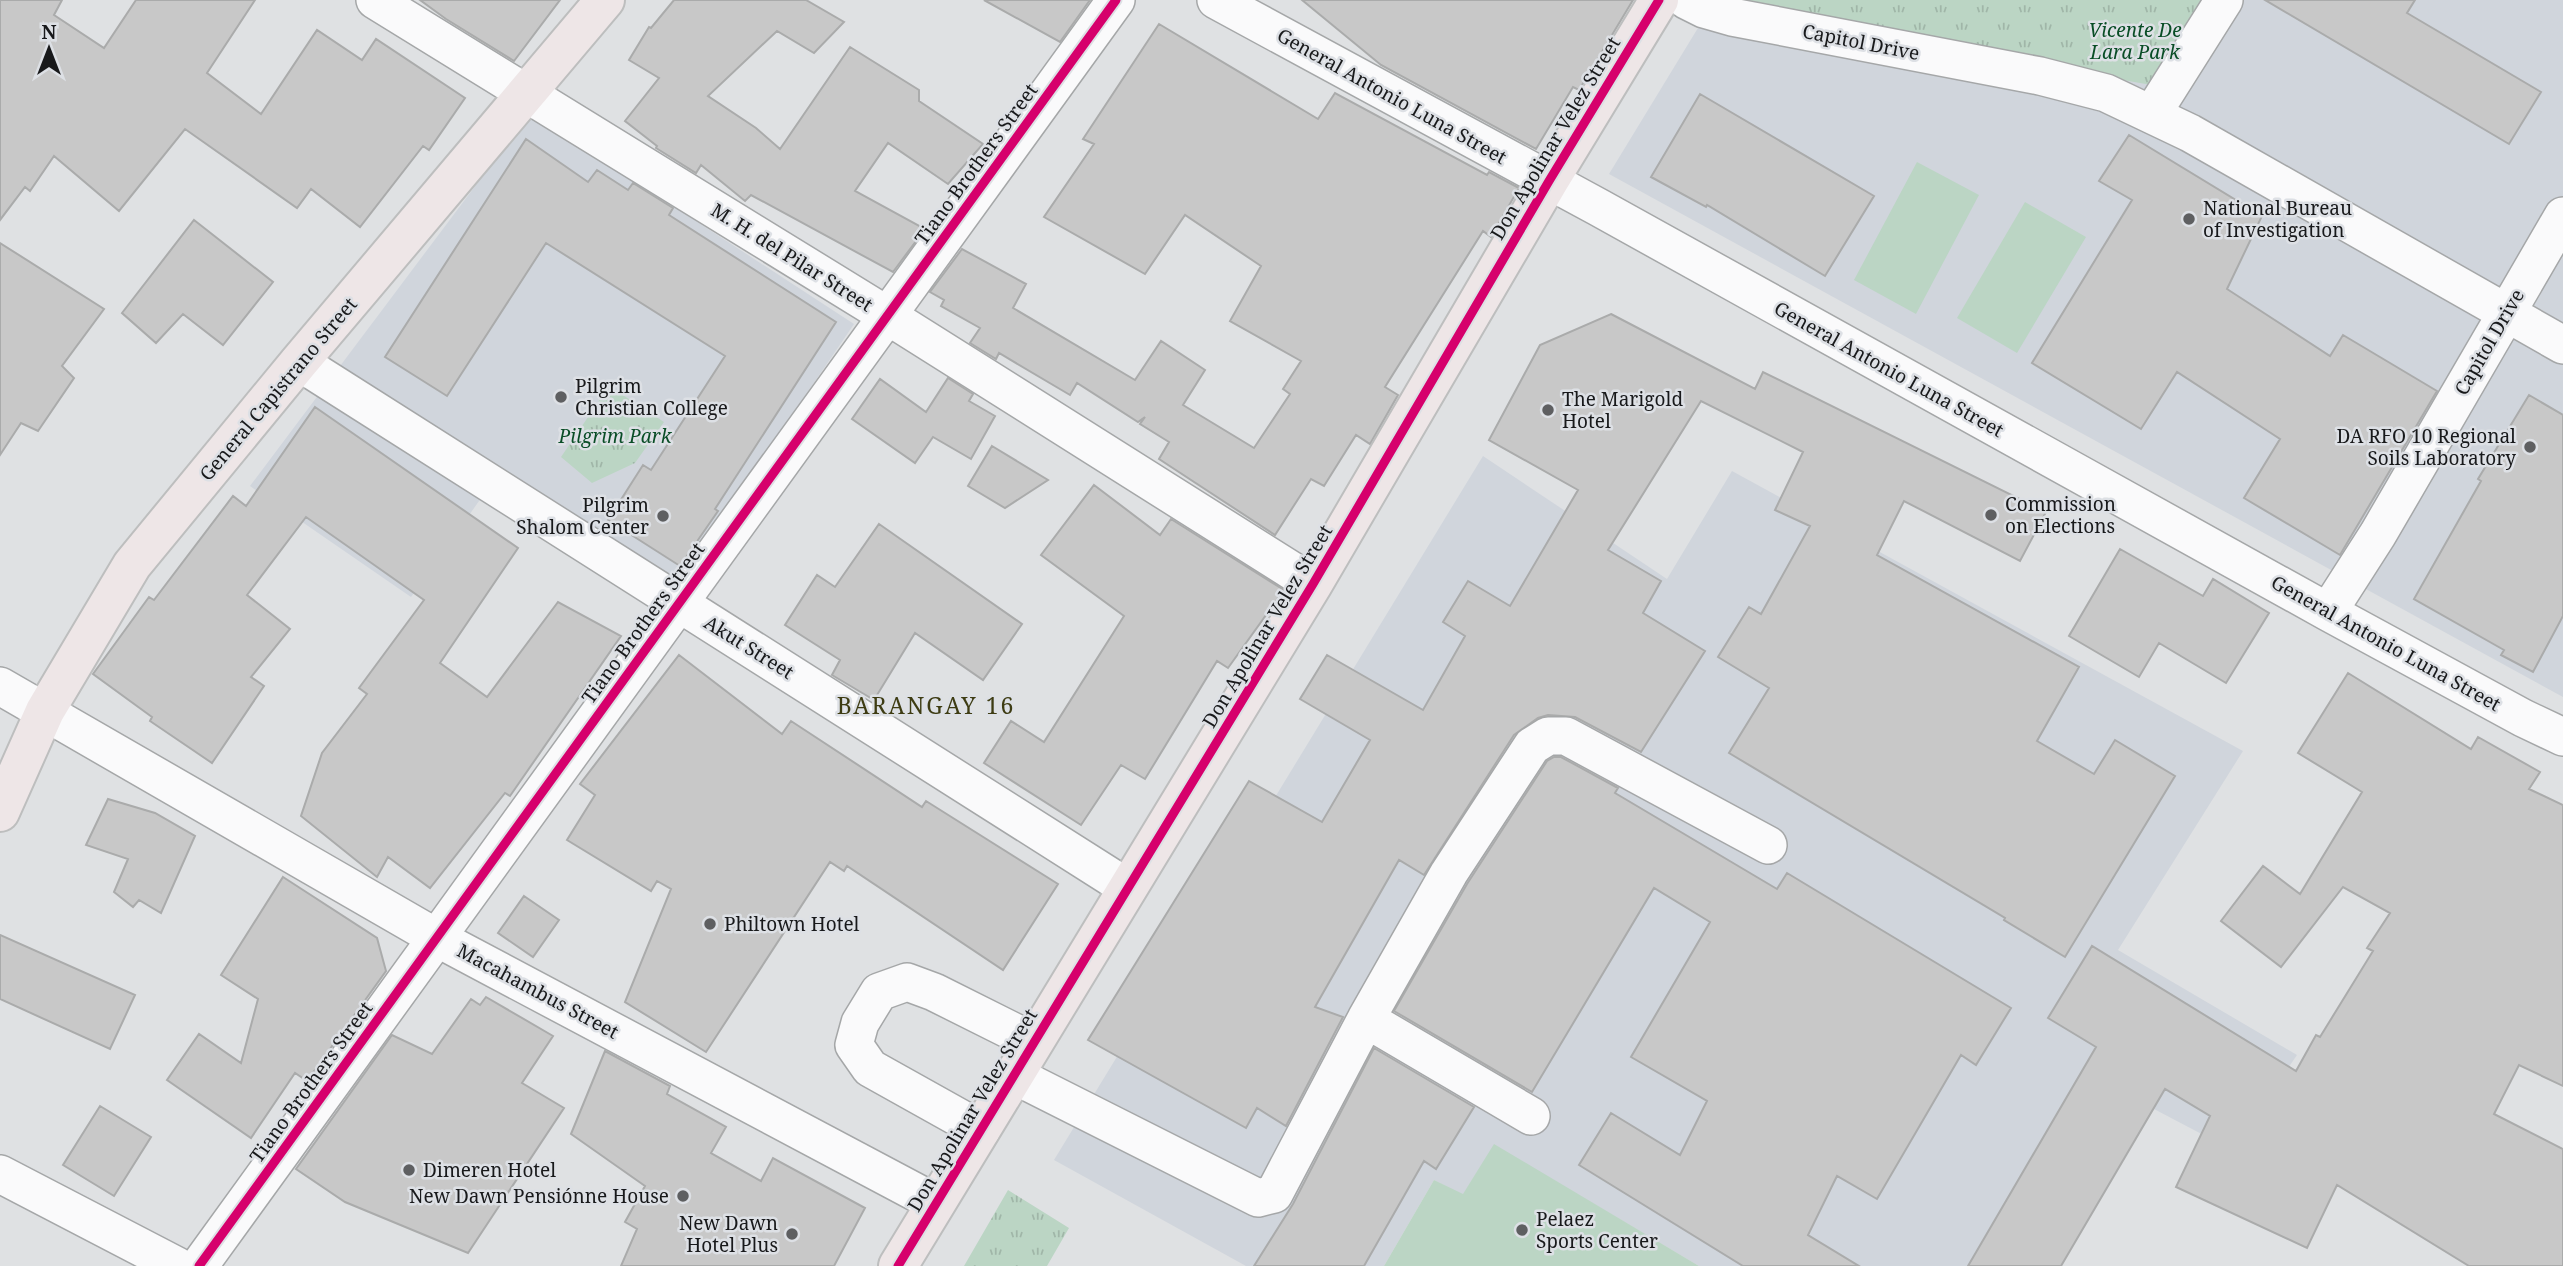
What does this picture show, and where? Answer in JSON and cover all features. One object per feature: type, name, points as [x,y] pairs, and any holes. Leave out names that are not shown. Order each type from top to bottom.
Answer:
[{"type":"main road","name":"General Capistrano Street","points":[[0,812],[45,711],[132,565],[299,362],[605,0]]},
{"type":"main road","name":"Don Apolinar Velez Street","points":[[898,1266],[1314,584],[1658,0]]},
{"type":"street","name":"M. H. del Pilar Street","points":[[375,0],[888,316],[1314,584]]},
{"type":"street","name":"Tiano Brothers Street","points":[[199,1266],[1116,0]]},
{"type":"street","name":"General Antonio Luna Street","points":[[1216,0],[2328,612],[2563,737]]},
{"type":"street","name":"Capitol Drive","points":[[1686,0],[1732,18],[2040,76],[2106,93],[2202,140],[2563,345]]},
{"type":"street","points":[[2151,114],[2224,0]]},
{"type":"street","name":"Capitol Drive","points":[[2328,612],[2378,534],[2563,216]]},
{"type":"street","name":"Akut Street","points":[[299,362],[1128,888]]},
{"type":"street","name":"Macahambus Street","points":[[0,686],[437,938],[936,1203]]},
{"type":"street","points":[[1014,1075],[1258,1198],[1274,1194],[1366,1019],[1449,873],[1532,746],[1548,736],[1566,736],[1768,845]]},
{"type":"street","points":[[981,1130],[870,1068],[855,1045],[860,1023],[879,992],[907,982],[934,992],[1034,1042]]},
{"type":"street","points":[[1366,1019],[1531,1116]]},
{"type":"street","points":[[0,1174],[177,1266]]},
{"type":"shaded area","points":[[1715,0],[2563,0],[2563,697],[1609,174]]},
{"type":"shaded area","name":"Pilgrim Christian College","points":[[530,113],[854,324],[677,584],[501,470],[411,597],[250,486]]},
{"type":"shaded area","points":[[1483,456],[1667,579],[1732,471],[2243,751],[2118,950],[2297,1055],[2232,1150],[2154,1109],[2054,1266],[1699,1266],[1494,1145],[1463,1195],[1434,1180],[1384,1266],[1246,1266],[1054,1160]]},
{"type":"green space","name":"Vicente De Lara Park","points":[[1745,0],[2211,0],[2157,86],[1738,12]]},
{"type":"green space","points":[[1917,162],[1979,195],[1916,314],[1854,280]]},
{"type":"green space","points":[[2025,202],[2086,237],[2017,353],[1957,318]]},
{"type":"green space","name":"Pilgrim Park","points":[[609,386],[664,422],[635,463],[592,483],[561,457]]},
{"type":"green space","name":"Pelaez Sports Center","points":[[1494,1144],[1699,1266],[1384,1266],[1434,1180],[1463,1194]]},
{"type":"green space","points":[[1008,1190],[1069,1228],[1047,1266],[964,1266]]},
{"type":"building","points":[[0,0],[62,0],[54,15],[104,48],[136,0],[255,0],[207,73],[261,114],[317,30],[362,60],[376,39],[465,98],[429,150],[423,146],[360,227],[311,189],[297,208],[185,129],[119,211],[54,156],[30,191],[25,187],[0,220]]},
{"type":"building","points":[[420,0],[560,0],[514,61]]},
{"type":"building","points":[[674,0],[806,0],[844,22],[814,53],[777,31],[708,96],[756,128],[780,149],[850,47],[919,90],[919,101],[983,144],[948,184],[888,143],[855,191],[925,229],[893,272],[751,195],[745,201],[701,165],[696,173],[656,148],[657,146],[625,121],[659,78],[629,60],[649,27],[651,28]]},
{"type":"building","points":[[984,0],[1090,0],[1060,42]]},
{"type":"building","points":[[1302,0],[1633,0],[1579,90],[1573,87],[1536,149],[1381,65]]},
{"type":"building","points":[[2265,0],[2415,0],[2407,13],[2541,92],[2509,144]]},
{"type":"building","points":[[1159,24],[1318,119],[1335,93],[1487,175],[1489,172],[1519,188],[1491,237],[1483,231],[1385,387],[1398,395],[1370,444],[1356,435],[1324,486],[1311,479],[1275,535],[1159,459],[1169,442],[1140,424],[1145,417],[1138,422],[1077,383],[1070,395],[999,353],[996,359],[970,343],[980,328],[941,306],[944,300],[930,292],[962,249],[1026,284],[1013,308],[1135,380],[1161,341],[1205,370],[1183,405],[1254,448],[1290,394],[1283,389],[1301,361],[1230,321],[1261,266],[1185,215],[1145,274],[1044,217],[1094,144],[1083,139]]},
{"type":"building","points":[[1700,94],[1874,196],[1825,276],[1707,205],[1706,207],[1651,177]]},
{"type":"building","points":[[2129,135],[2262,216],[2227,289],[2330,356],[2343,335],[2437,391],[2340,555],[2244,498],[2280,439],[2177,372],[2141,429],[2032,363],[2132,200],[2099,181]]},
{"type":"building","name":"Pilgrim Christian College","points":[[526,139],[588,182],[597,170],[628,190],[633,183],[673,208],[669,215],[836,322],[715,509],[718,511],[680,566],[608,520],[643,465],[651,470],[725,356],[546,243],[447,396],[385,357]]},
{"type":"building","points":[[194,220],[273,282],[223,345],[183,314],[156,343],[122,313]]},
{"type":"building","points":[[0,243],[104,309],[62,366],[74,378],[38,431],[21,423],[0,455]]},
{"type":"building","points":[[1611,314],[1755,389],[1763,372],[2046,512],[2020,561],[1904,501],[1877,555],[2079,667],[2037,741],[2094,774],[2115,740],[2175,776],[2065,957],[2004,920],[2005,918],[1729,753],[1769,688],[1718,657],[1749,607],[1761,614],[1810,526],[1775,510],[1803,452],[1701,401],[1608,550],[1661,581],[1643,613],[1705,651],[1641,752],[1575,717],[1548,715],[1538,718],[1514,735],[1424,875],[1399,860],[1315,1007],[1343,1017],[1286,1126],[1257,1108],[1246,1128],[1088,1040],[1249,781],[1322,822],[1370,740],[1300,699],[1327,655],[1423,710],[1465,636],[1443,622],[1468,581],[1510,606],[1578,490],[1489,440],[1540,345]]},
{"type":"building","points":[[948,378],[973,394],[969,401],[995,416],[971,459],[933,437],[915,463],[852,419],[880,379],[926,412]]},
{"type":"building","points":[[2529,395],[2563,415],[2563,616],[2533,672],[2501,655],[2504,650],[2414,599],[2481,481],[2478,479]]},
{"type":"building","points":[[315,407],[518,548],[440,663],[487,697],[558,602],[621,636],[510,796],[505,793],[430,888],[388,857],[377,877],[301,816],[322,753],[367,694],[359,688],[424,600],[306,517],[247,595],[290,629],[251,677],[264,686],[212,763],[150,721],[152,717],[93,674],[149,597],[154,600],[233,496],[246,506]]},
{"type":"building","points":[[992,446],[1048,480],[1005,508],[968,486]]},
{"type":"building","points":[[1094,485],[1160,535],[1171,519],[1284,590],[1228,668],[1217,661],[1145,779],[1121,765],[1081,825],[984,763],[1011,721],[1044,742],[1124,616],[1041,555]]},
{"type":"building","points":[[879,524],[1022,624],[983,680],[915,633],[874,700],[832,675],[840,660],[785,625],[817,575],[835,587]]},
{"type":"building","points":[[2120,549],[2203,596],[2213,579],[2269,613],[2226,683],[2159,643],[2139,677],[2069,636]]},
{"type":"building","points":[[679,655],[782,734],[791,721],[922,807],[926,801],[1058,884],[1003,970],[847,866],[844,871],[830,862],[706,1052],[625,1002],[671,889],[657,881],[651,891],[567,840],[595,795],[580,784]]},
{"type":"building","points":[[2348,673],[2471,749],[2478,737],[2540,772],[2529,789],[2563,805],[2563,1086],[2519,1065],[2494,1114],[2563,1149],[2563,1266],[2469,1266],[2337,1185],[2307,1248],[2176,1187],[2210,1116],[2165,1089],[2061,1266],[1968,1266],[2096,1047],[2048,1018],[2092,946],[2296,1071],[2316,1035],[2320,1037],[2373,951],[2367,948],[2390,913],[2343,887],[2281,967],[2221,921],[2263,866],[2300,894],[2362,792],[2298,753]]},
{"type":"building","points":[[1561,757],[1618,788],[1615,793],[1777,889],[1787,873],[2011,1008],[1976,1065],[1961,1055],[1877,1199],[1837,1176],[1808,1235],[1859,1266],[1743,1266],[1579,1165],[1611,1113],[1680,1155],[1707,1101],[1631,1057],[1710,922],[1654,888],[1532,1092],[1394,1011],[1467,884],[1547,761]]},
{"type":"building","points":[[108,799],[155,813],[195,836],[161,913],[139,900],[133,907],[114,892],[128,859],[86,845]]},
{"type":"building","points":[[283,877],[377,938],[386,971],[307,1081],[295,1073],[251,1138],[167,1080],[199,1034],[241,1063],[258,999],[221,975]]},
{"type":"building","points":[[524,896],[559,920],[533,957],[498,933]]},
{"type":"building","points":[[0,935],[135,995],[110,1049],[0,999]]},
{"type":"building","points":[[486,997],[553,1036],[522,1083],[564,1108],[468,1253],[345,1202],[296,1169],[392,1035],[432,1054],[471,999],[480,1005]]},
{"type":"building","points":[[1374,1048],[1474,1107],[1436,1169],[1424,1161],[1364,1266],[1254,1266],[1293,1204]]},
{"type":"building","points":[[605,1051],[670,1086],[667,1094],[726,1127],[711,1153],[761,1181],[773,1158],[865,1208],[834,1266],[621,1266],[637,1229],[625,1222],[645,1186],[571,1134]]},
{"type":"building","points":[[100,1106],[151,1137],[114,1196],[63,1165]]},
{"type":"cycle path","points":[[199,1266],[1116,0]]},
{"type":"cycle path","points":[[898,1266],[1313,584],[1549,181],[1659,0]]},
{"type":"place","name":"National Bureau of Investigation","points":[[2189,219]]},
{"type":"place","name":"Pilgrim Christian College","points":[[561,397]]},
{"type":"place","name":"The Marigold Hotel","points":[[1548,410]]},
{"type":"place","name":"DA RFO 10 Regional Soils Laboratory","points":[[2530,447]]},
{"type":"place","name":"Commission on Elections","points":[[1991,515]]},
{"type":"place","name":"Pilgrim Shalom Center","points":[[663,516]]},
{"type":"place","name":"Philtown Hotel","points":[[710,924]]},
{"type":"place","name":"Dimeren Hotel","points":[[409,1170]]},
{"type":"place","name":"New Dawn Pensiónne House","points":[[683,1196]]},
{"type":"place","name":"Pelaez Sports Center","points":[[1522,1230]]},
{"type":"place","name":"New Dawn Hotel Plus","points":[[792,1234]]},
{"type":"district","name":"BARANGAY 16","points":[[926,705]]}]
